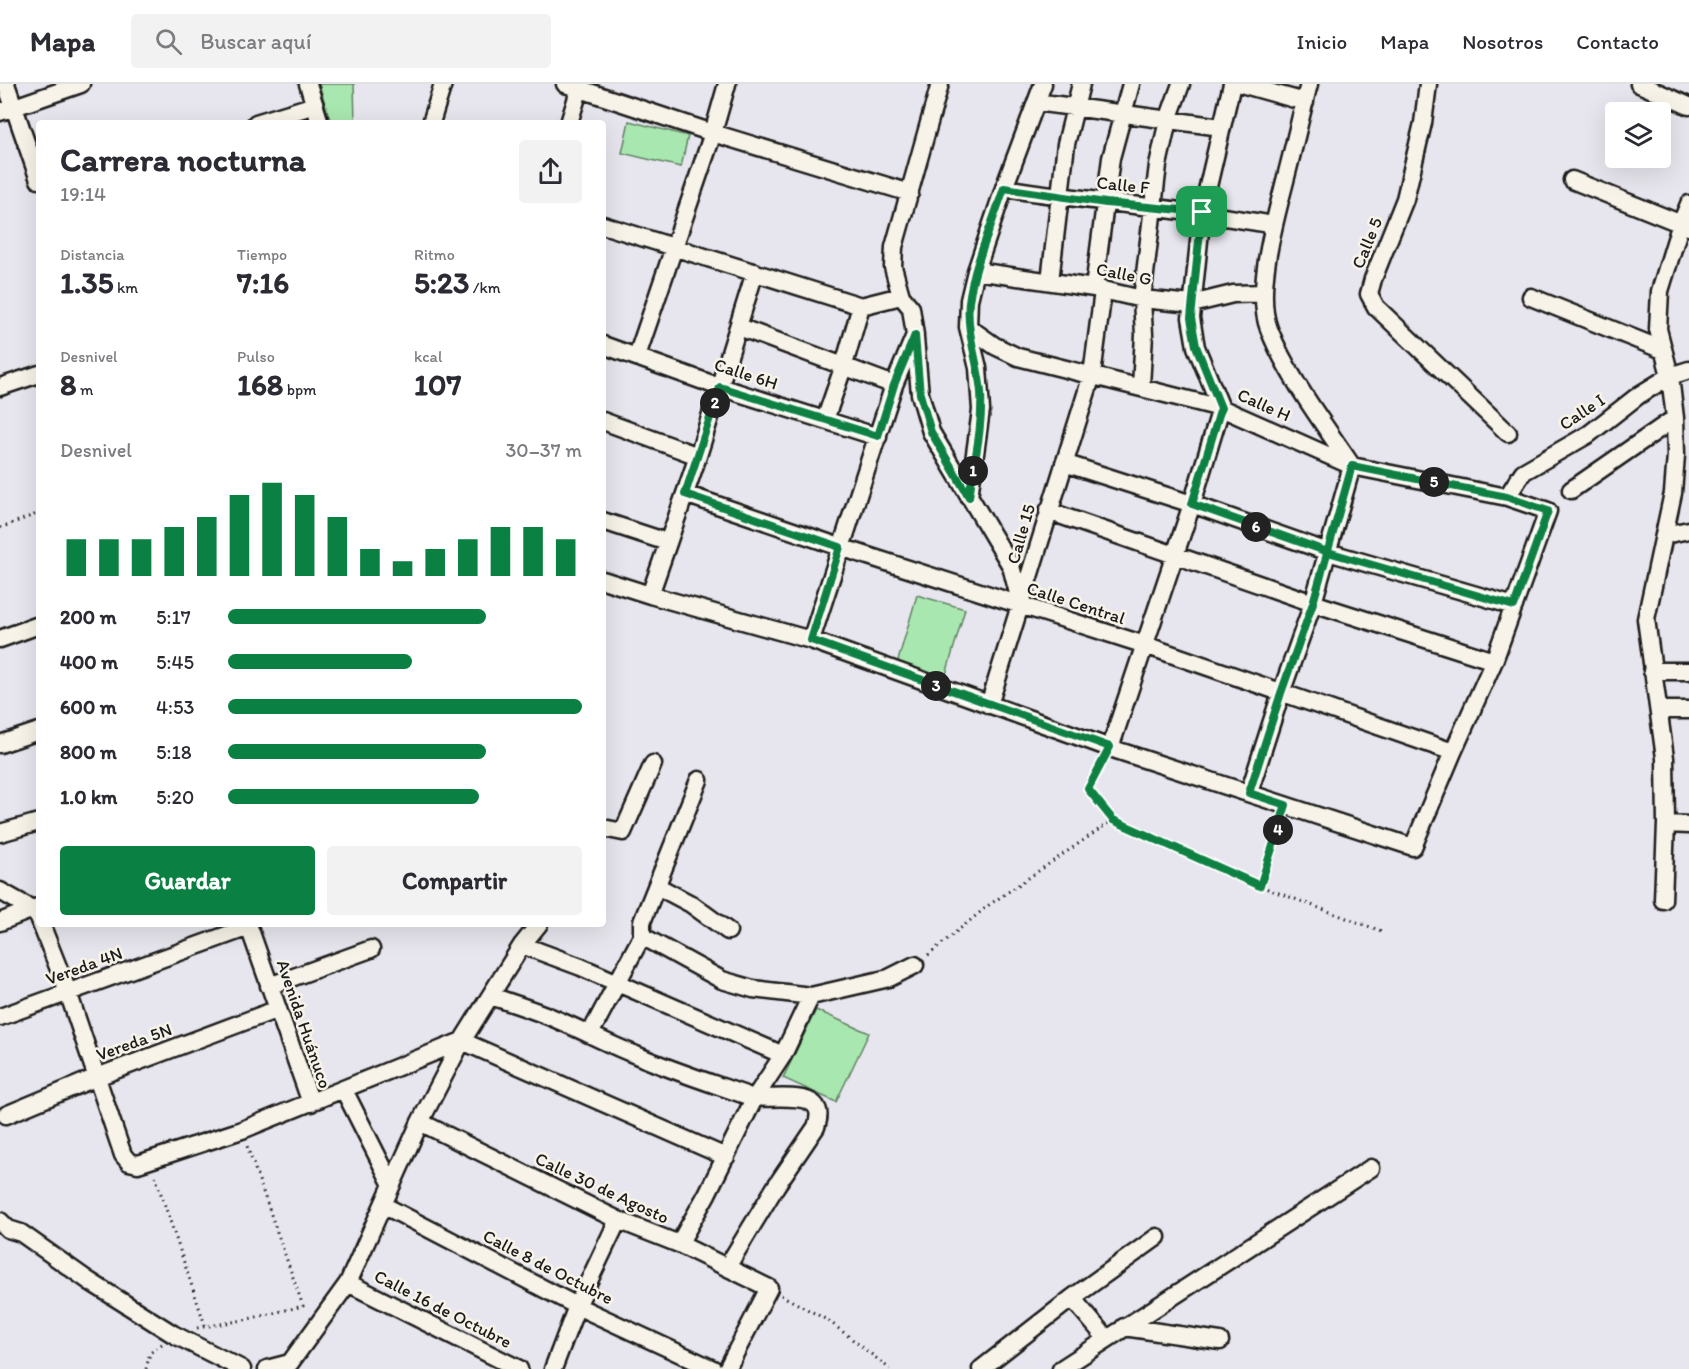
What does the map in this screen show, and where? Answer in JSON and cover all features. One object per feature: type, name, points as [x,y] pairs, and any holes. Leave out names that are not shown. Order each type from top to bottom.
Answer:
[{"type":"street","points":[[6,84],[7,110],[36,173]]},
{"type":"street","points":[[7,110],[81,84]]},
{"type":"street","points":[[308,84],[319,120]]},
{"type":"street","points":[[432,120],[443,84]]},
{"type":"street","points":[[636,356],[713,133],[727,84]]},
{"type":"street","points":[[940,84],[894,248],[893,267],[901,296],[911,308],[920,394],[931,432],[1011,566],[1021,606]]},
{"type":"street","points":[[969,497],[981,410],[978,368],[968,327],[969,300],[976,271],[1004,188],[1043,84]]},
{"type":"street","points":[[1050,281],[1066,144],[1081,84]]},
{"type":"street","name":"Calle 15","points":[[989,705],[1092,375],[1111,158],[1131,84]]},
{"type":"street","points":[[1141,386],[1144,335],[1142,299],[1158,165],[1168,120],[1181,84]]},
{"type":"street","points":[[1110,747],[1192,504],[1221,408],[1196,346],[1191,318],[1202,212],[1232,84]]},
{"type":"street","points":[[1241,84],[1305,102]]},
{"type":"street","points":[[1249,793],[1313,603],[1352,466],[1314,410],[1284,359],[1268,327],[1264,293],[1267,258],[1274,225],[1310,84]]},
{"type":"street","name":"Calle 5","points":[[1428,84],[1423,123],[1406,199],[1373,279],[1370,294],[1376,307],[1508,433]]},
{"type":"street","points":[[1639,84],[1689,106]]},
{"type":"street","points":[[569,120],[575,85],[713,133],[910,192]]},
{"type":"street","points":[[1036,102],[1221,127]]},
{"type":"street","points":[[266,120],[315,105]]},
{"type":"street","points":[[1572,180],[1685,225]]},
{"type":"street","name":"Calle F","points":[[1004,188],[1106,203],[1202,212],[1274,225]]},
{"type":"street","points":[[1663,900],[1666,824],[1665,758],[1646,619],[1673,493],[1676,455],[1676,418],[1670,376],[1658,329],[1660,291],[1685,225],[1689,204]]},
{"type":"street","points":[[606,226],[861,306],[901,296]]},
{"type":"street","name":"Calle G","points":[[976,271],[1099,289],[1142,299],[1192,304],[1233,294],[1264,293]]},
{"type":"street","points":[[650,596],[698,456],[755,272]]},
{"type":"street","points":[[1531,297],[1663,350]]},
{"type":"street","points":[[825,420],[861,306]]},
{"type":"street","points":[[739,327],[894,385]]},
{"type":"street","name":"Calle H","points":[[968,327],[995,346],[1018,357],[1141,386],[1221,408],[1352,466],[1507,497],[1548,511],[1514,606]]},
{"type":"street","points":[[811,640],[894,385],[915,335]]},
{"type":"street","name":"Calle 6H","points":[[606,347],[720,387],[878,436]]},
{"type":"street","name":"Calle I","points":[[1507,497],[1523,472],[1589,434],[1670,376],[1689,370]]},
{"type":"street","points":[[0,387],[36,375]]},
{"type":"street","points":[[1571,490],[1676,418]]},
{"type":"street","points":[[606,422],[698,456]]},
{"type":"street","points":[[606,581],[650,596],[811,640],[1110,747],[1413,847],[1494,661],[1514,606],[1328,552],[1192,504],[1064,463]]},
{"type":"street","name":"Calle Central","points":[[685,494],[840,547],[1144,645],[1453,752]]},
{"type":"street","points":[[1048,511],[1313,603],[1494,661]]},
{"type":"street","points":[[606,522],[667,542]]},
{"type":"street","points":[[1664,535],[1689,530]]},
{"type":"street","points":[[0,639],[36,626]]},
{"type":"street","points":[[1652,670],[1689,671]]},
{"type":"street","points":[[1659,710],[1689,710]]},
{"type":"street","points":[[0,744],[36,732]]},
{"type":"street","points":[[606,829],[623,832],[653,764]]},
{"type":"street","points":[[590,1034],[642,936],[642,922],[699,780]]},
{"type":"street","points":[[0,833],[36,823]]},
{"type":"street","points":[[1666,824],[1689,825]]},
{"type":"street","points":[[657,886],[691,904],[728,931]]},
{"type":"street","points":[[0,891],[36,910]]},
{"type":"street","points":[[0,922],[36,911]]},
{"type":"street","points":[[43,927],[68,992],[123,1155],[129,1162],[138,1164],[242,1130],[462,1041],[726,1157]]},
{"type":"street","name":"Vereda 4N","points":[[0,1017],[246,927]]},
{"type":"street","name":"Avenida Huánuco","points":[[249,927],[311,1103]]},
{"type":"street","points":[[267,1369],[297,1366],[348,1283],[420,1122],[462,1041],[522,945],[537,927]]},
{"type":"street","points":[[642,936],[722,980],[753,989],[811,996],[889,978],[915,965]]},
{"type":"street","points":[[522,945],[617,983],[783,1055]]},
{"type":"street","points":[[269,986],[370,948]]},
{"type":"street","points":[[491,996],[558,1020],[637,1056],[754,1099],[788,1097],[809,1101],[816,1108],[820,1118],[816,1127],[776,1186],[727,1267]]},
{"type":"street","points":[[679,1244],[754,1099],[783,1055],[811,996]]},
{"type":"street","name":"Vereda 5N","points":[[6,1115],[97,1077],[278,1009]]},
{"type":"street","points":[[344,1090],[392,1185]]},
{"type":"street","name":"Calle 30 de Agosto","points":[[420,1122],[618,1220],[679,1244],[769,1288]]},
{"type":"street","points":[[1061,1369],[1371,1168]]},
{"type":"street","name":"Calle 8 de Octubre","points":[[383,1204],[577,1306],[702,1366]]},
{"type":"street","points":[[553,1369],[577,1306],[618,1220]]},
{"type":"street","points":[[3,1229],[21,1233],[89,1281],[173,1334],[242,1369]]},
{"type":"street","points":[[981,1369],[1072,1298],[1157,1237]]},
{"type":"street","name":"Calle 16 de Octubre","points":[[348,1283],[519,1369]]},
{"type":"street","points":[[727,1369],[769,1288]]},
{"type":"street","points":[[1072,1298],[1106,1338]]},
{"type":"street","points":[[1124,1327],[1220,1341]]},
{"type":"path","points":[[0,528],[36,514]]},
{"type":"path","points":[[1110,747],[1088,789],[1113,820],[1260,886],[1383,932]]},
{"type":"path","points":[[1260,886],[1286,805]]},
{"type":"path","points":[[915,965],[989,905],[1113,820]]},
{"type":"path","points":[[146,1369],[150,1353],[173,1334],[205,1325],[244,1320],[303,1306],[242,1130]]},
{"type":"path","points":[[150,1160],[205,1325]]},
{"type":"path","points":[[769,1288],[829,1321],[890,1369]]},
{"type":"green space","points":[[319,84],[354,84],[355,120],[330,120]]},
{"type":"green space","points":[[629,121],[688,136],[681,167],[622,153]]},
{"type":"green space","points":[[917,595],[965,609],[945,678],[897,664]]},
{"type":"green space","points":[[816,1010],[869,1033],[836,1102],[783,1078]]},
{"type":"route","points":[[1202,212],[1106,203],[1004,188],[976,271],[969,300],[968,327],[978,368],[981,393],[981,410],[969,497],[931,432],[920,394],[915,335],[894,385],[878,436],[720,387],[685,494],[840,547],[811,640],[1110,747],[1088,789],[1113,820],[1260,886],[1286,805],[1249,793],[1313,603],[1328,552],[1352,466],[1507,497],[1548,511],[1514,606],[1328,552],[1192,504],[1221,408],[1196,346],[1191,318],[1202,212]]}]
